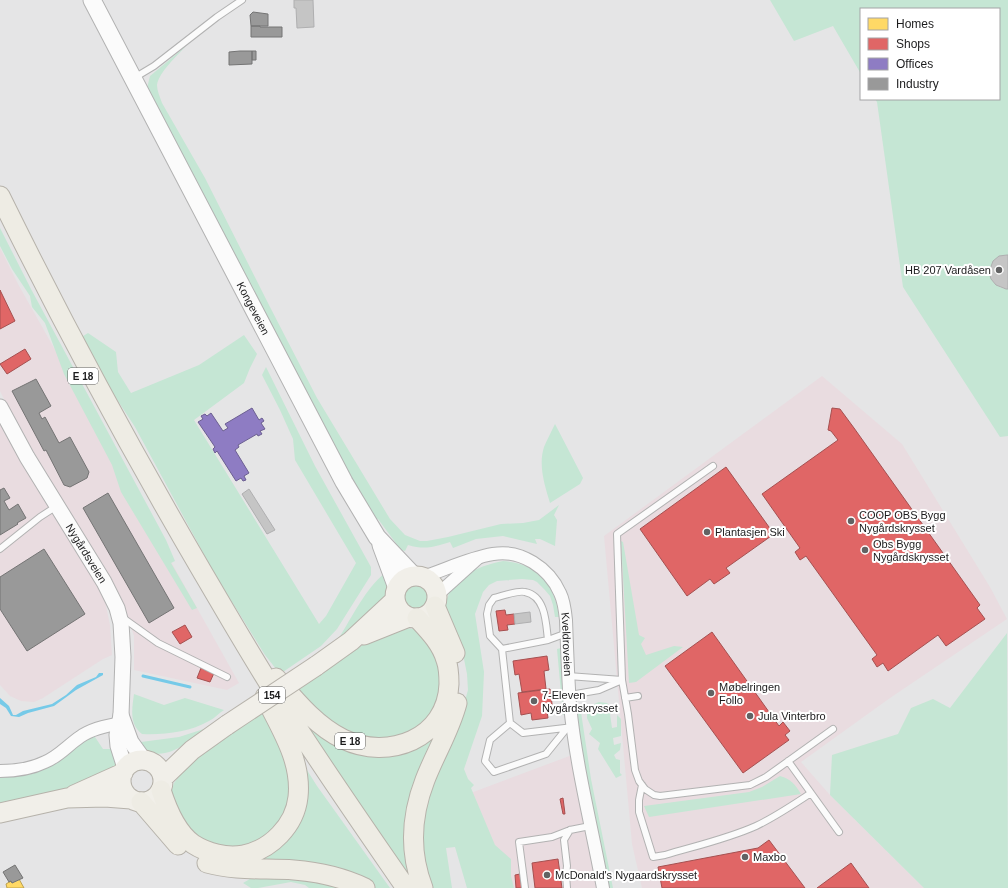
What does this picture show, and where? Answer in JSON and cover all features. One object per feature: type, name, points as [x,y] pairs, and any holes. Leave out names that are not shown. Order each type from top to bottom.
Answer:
[{"type":"highway","name":"E 18","points":[[0,196],[58,310],[158,495],[210,585],[281,703],[406,888]]},
{"type":"highway","name":"E 18","points":[[0,214],[36,287],[93,395],[151,500],[251,669],[316,770],[397,888]]},
{"type":"highway","name":"E 18","points":[[210,585],[273,675],[299,704],[322,725],[343,739],[365,746],[387,748],[404,745],[418,738],[435,723],[444,709],[448,693],[449,673],[447,660],[438,643],[413,618]]},
{"type":"highway","points":[[423,888],[414,853],[414,828],[417,806],[425,780],[455,712],[460,691],[456,655],[436,601]]},
{"type":"highway","name":"E 18","points":[[162,784],[166,806],[174,822],[185,837],[193,844],[208,852],[223,855],[243,855],[274,840],[287,828],[295,813],[298,797],[296,767],[291,749],[251,669]]},
{"type":"highway","points":[[136,800],[177,845],[202,861],[234,868],[320,872],[343,878],[365,888]]},
{"type":"main road","name":"Kongeveien","points":[[92,0],[344,482],[378,537],[419,577]]},
{"type":"main road","name":"Kongeveien","points":[[378,537],[396,594]]},
{"type":"main road","name":"154","points":[[351,641],[396,594],[404,580],[419,577]]},
{"type":"main road","points":[[419,577],[433,584],[436,601]]},
{"type":"main road","points":[[396,594],[400,610],[413,618]]},
{"type":"main road","name":"154","points":[[0,812],[67,798],[105,797],[136,800],[153,799],[162,784],[192,750],[227,725],[351,641],[372,631],[413,618],[428,615],[436,601]]},
{"type":"main road","name":"154","points":[[67,798],[124,771],[130,764],[137,761],[147,761],[192,750]]},
{"type":"main road","points":[[147,761],[159,769],[162,784]]},
{"type":"main road","points":[[124,771],[121,779],[123,790],[136,800]]},
{"type":"street","name":"Nygårdsveien","points":[[0,407],[23,450],[108,590],[120,616],[124,657],[121,721],[117,735],[124,771]]},
{"type":"street","name":"Kveldroveien","points":[[419,577],[450,568],[462,562],[479,557],[495,553],[509,553],[530,560],[541,567],[553,580],[560,592],[565,606],[570,695],[570,728],[604,888]]},
{"type":"street","points":[[436,601],[479,557]]},
{"type":"street","points":[[0,771],[29,768],[46,762],[61,753],[81,736],[121,721],[131,742],[147,761]]},
{"type":"lane","points":[[132,79],[154,66],[217,16],[242,0]]},
{"type":"lane","points":[[713,466],[618,534],[622,680],[635,770],[642,785],[649,792],[660,796],[739,787],[758,782],[833,729]]},
{"type":"lane","points":[[0,549],[40,517],[57,506]]},
{"type":"lane","points":[[548,640],[544,610],[536,598],[525,591],[494,598],[488,606],[487,614],[490,636],[502,649],[510,723],[523,733],[570,728]]},
{"type":"lane","points":[[120,616],[158,642],[227,677]]},
{"type":"lane","points":[[502,649],[548,640],[567,633]]},
{"type":"lane","points":[[568,676],[622,680]]},
{"type":"lane","points":[[570,695],[599,690],[622,680]]},
{"type":"lane","points":[[625,698],[638,696]]},
{"type":"lane","points":[[510,723],[490,740],[485,761],[494,772],[546,754],[570,728]]},
{"type":"lane","points":[[788,761],[839,832]]},
{"type":"lane","points":[[642,785],[639,800],[639,812],[653,857],[665,855],[736,834],[756,826],[779,814],[811,793]]},
{"type":"lane","points":[[525,888],[519,842],[552,836],[570,830],[590,826]]},
{"type":"lane","points":[[567,888],[567,866],[564,840],[570,830]]},
{"type":"shaded area","points":[[0,248],[18,284],[77,389],[127,483],[239,683],[227,690],[134,670],[134,636],[125,608],[114,584],[66,508],[0,391]]},
{"type":"shaded area","points":[[822,376],[902,444],[990,587],[1007,619],[890,698],[801,762],[830,795],[924,888],[642,888],[632,844],[604,536]]},
{"type":"shaded area","points":[[0,420],[99,587],[105,601],[110,625],[112,655],[103,659],[43,698],[34,702],[21,701],[10,696],[0,685]]},
{"type":"shaded area","points":[[572,755],[597,888],[509,888],[468,794]]},
{"type":"green space","points":[[770,0],[1008,0],[1008,255],[994,260],[990,272],[994,283],[1000,287],[1008,289],[1008,436],[1000,437],[903,287],[876,100],[1000,100],[1000,8],[860,8],[860,72],[833,26],[794,41]]},
{"type":"green space","points":[[186,46],[169,64],[158,80],[157,87],[162,103],[205,178],[317,398],[390,519],[405,535],[420,541],[427,541],[501,524],[523,523],[539,520],[559,505],[554,515],[557,520],[555,546],[540,539],[535,539],[537,544],[503,536],[476,539],[453,548],[450,542],[429,547],[408,545],[405,551],[401,550],[378,519],[372,518],[147,88],[150,76]]},
{"type":"green space","points":[[0,228],[31,289],[166,540],[175,561],[171,563],[197,608],[192,610],[121,492],[112,465],[64,374],[45,323],[32,307],[30,296],[12,269],[0,246]]},
{"type":"green space","points":[[88,333],[116,352],[118,372],[131,393],[199,365],[244,335],[257,354],[244,383],[194,420],[319,624],[326,616],[356,563],[295,460],[293,439],[262,375],[266,367],[315,466],[371,567],[371,575],[337,629],[321,646],[280,674],[265,655],[214,573],[135,427],[95,366],[80,338]]},
{"type":"green space","points":[[555,424],[583,478],[580,484],[550,503],[543,476],[542,454]]},
{"type":"green space","points":[[621,541],[623,542],[639,635],[645,638],[641,644],[646,655],[674,646],[683,647],[636,682],[629,683]]},
{"type":"green space","points":[[503,561],[526,566],[543,577],[553,594],[559,617],[555,617],[550,596],[544,589],[533,580],[522,579],[497,581],[489,585],[483,592],[475,614],[484,672],[482,716],[464,769],[468,779],[474,785],[471,788],[495,845],[511,859],[511,876],[514,888],[467,888],[455,847],[446,848],[452,888],[431,888],[421,853],[423,811],[461,715],[468,690],[464,659],[446,611],[447,600],[450,591],[464,576],[493,563]]},
{"type":"green space","points":[[385,573],[388,586],[383,605],[339,638],[366,595],[378,579]]},
{"type":"green space","points":[[417,584],[426,588],[430,597],[426,606],[417,610],[408,606],[404,597],[408,588]]},
{"type":"green space","points":[[403,628],[416,629],[436,652],[445,688],[430,720],[391,743],[347,736],[291,691],[383,632]]},
{"type":"green space","points":[[1007,633],[1008,888],[924,888],[830,795],[832,755],[898,734],[911,708],[933,699],[950,708]]},
{"type":"green space","points":[[561,648],[566,714],[563,715],[557,649]]},
{"type":"green space","points":[[134,694],[164,705],[185,698],[224,710],[211,720],[194,728],[168,733],[142,734],[135,726],[132,716]]},
{"type":"green space","points":[[287,696],[366,751],[442,723],[431,756],[413,888]]},
{"type":"green space","points":[[599,702],[607,703],[615,713],[610,714],[612,728],[617,727],[617,715],[621,719],[621,736],[613,738],[614,745],[621,743],[620,750],[614,755],[616,759],[620,760],[620,773],[622,775],[616,778],[598,749],[600,743],[589,734],[592,729],[587,718],[587,707]]},
{"type":"green space","points":[[263,711],[288,757],[293,796],[273,833],[233,851],[189,834],[170,795],[174,783],[186,767],[231,731]]},
{"type":"green space","points":[[581,712],[591,779],[613,888],[608,888],[584,763],[577,713]]},
{"type":"green space","points":[[207,728],[183,746],[165,753],[156,754],[147,751],[139,744],[141,742],[179,737]]},
{"type":"green space","points":[[93,734],[103,749],[113,749],[117,766],[64,791],[0,805],[0,776],[32,774],[55,764]]},
{"type":"green space","points":[[298,756],[317,786],[390,888],[374,888],[372,886],[246,866],[279,846]]},
{"type":"green space","points":[[780,776],[792,782],[801,794],[649,817],[644,806],[749,792],[762,787]]},
{"type":"green space","points":[[257,875],[303,876],[349,888],[309,888],[305,885],[291,882],[251,888],[243,883]]},
{"type":"water","points":[[99,673],[103,673],[103,675],[76,690],[54,706],[19,717],[11,716],[6,708],[0,704],[0,698],[9,706],[13,715],[16,715],[23,711],[52,704],[66,695],[77,685],[96,677]]},
{"type":"building: Homes","points":[[19,879],[24,888],[7,888],[6,884],[11,881],[12,883]]},
{"type":"building: Shops","points":[[0,290],[15,321],[0,329]]},
{"type":"building: Shops","points":[[25,349],[31,359],[7,374],[0,364]]},
{"type":"building: Shops","name":"COOP OBS Bygg Nygårdskrysset","points":[[832,408],[840,409],[854,428],[980,605],[977,608],[985,619],[946,646],[938,635],[888,671],[883,663],[877,667],[872,659],[877,655],[806,556],[800,560],[795,552],[800,548],[762,494],[838,440],[831,431],[828,430]]},
{"type":"building: Shops","name":"Plantasjen Ski","points":[[726,467],[774,534],[726,568],[730,573],[714,584],[710,579],[687,596],[640,529]]},
{"type":"building: Shops","points":[[505,610],[506,615],[514,614],[515,624],[507,625],[508,630],[499,631],[496,611]]},
{"type":"building: Shops","points":[[185,625],[192,637],[180,644],[172,632]]},
{"type":"building: Shops","points":[[712,632],[779,726],[783,722],[790,731],[785,735],[789,740],[743,773],[665,666]]},
{"type":"building: Shops","points":[[547,656],[549,670],[544,671],[546,689],[522,692],[519,674],[515,675],[513,661]]},
{"type":"building: Shops","points":[[201,668],[214,673],[210,682],[197,678]]},
{"type":"building: Shops","points":[[550,689],[553,711],[547,711],[548,718],[532,720],[531,713],[521,715],[518,693]]},
{"type":"building: Shops","points":[[563,798],[565,814],[563,814],[560,799]]},
{"type":"building: Shops","name":"Maxbo","points":[[769,840],[805,888],[662,888],[658,867],[758,848]]},
{"type":"building: Shops","name":"McDonald's Nygaardskrysset","points":[[558,859],[562,888],[535,888],[532,863]]},
{"type":"building: Shops","points":[[851,863],[869,888],[817,888]]},
{"type":"building: Shops","points":[[520,874],[522,888],[516,888],[515,875]]},
{"type":"building: Offices","points":[[252,408],[259,420],[262,418],[264,421],[261,423],[265,429],[260,431],[262,434],[258,436],[257,434],[238,445],[239,447],[235,450],[249,473],[244,476],[246,480],[243,481],[241,478],[236,481],[217,451],[215,453],[213,449],[215,447],[198,422],[203,419],[201,416],[205,414],[207,416],[211,413],[223,431],[228,428],[225,424]]},
{"type":"building: Industry","points":[[253,12],[268,14],[268,26],[251,26],[250,15]]},
{"type":"building: Industry","points":[[251,26],[282,27],[282,37],[251,37]]},
{"type":"building: Industry","points":[[252,51],[252,64],[229,65],[229,52]]},
{"type":"building: Industry","points":[[252,51],[256,51],[256,60],[252,60]]},
{"type":"building: Industry","points":[[36,379],[51,406],[39,413],[42,419],[45,417],[59,443],[70,437],[89,472],[87,478],[70,487],[64,485],[12,391]]},
{"type":"building: Industry","points":[[4,488],[10,498],[4,501],[9,510],[18,504],[26,518],[0,535],[0,490]]},
{"type":"building: Industry","points":[[108,493],[174,608],[149,623],[83,508]]},
{"type":"building: Industry","points":[[44,549],[85,614],[27,651],[0,609],[0,577]]},
{"type":"building: Industry","points":[[15,865],[23,878],[12,883],[11,881],[9,882],[3,872]]},
{"type":"building: Other","points":[[294,0],[313,0],[314,27],[297,28]]},
{"type":"building: Other","name":"HB 207 Vardåsen","points":[[1008,255],[1008,289],[1006,289],[996,285],[991,279],[989,272],[993,261],[999,256]]},
{"type":"building: Other","points":[[249,489],[275,530],[267,534],[242,494]]},
{"type":"building: Other","points":[[530,612],[531,622],[515,624],[514,614]]},
{"type":"waterway","points":[[143,676],[190,687]]},
{"type":"place","name":"HB 207 Vardåsen","points":[[999,270]]},
{"type":"place","name":"COOP OBS Bygg Nygårdskrysset","points":[[851,521]]},
{"type":"place","name":"Plantasjen Ski","points":[[707,532]]},
{"type":"place","name":"Obs Bygg Nygårdskrysset","points":[[865,550]]},
{"type":"place","name":"Møbelringen Follo","points":[[711,693]]},
{"type":"place","name":"7-Eleven Nygårdskrysset","points":[[534,701]]},
{"type":"place","name":"Jula Vinterbro","points":[[750,716]]},
{"type":"place","name":"Maxbo","points":[[745,857]]},
{"type":"place","name":"McDonald's Nygaardskrysset","points":[[547,875]]}]
